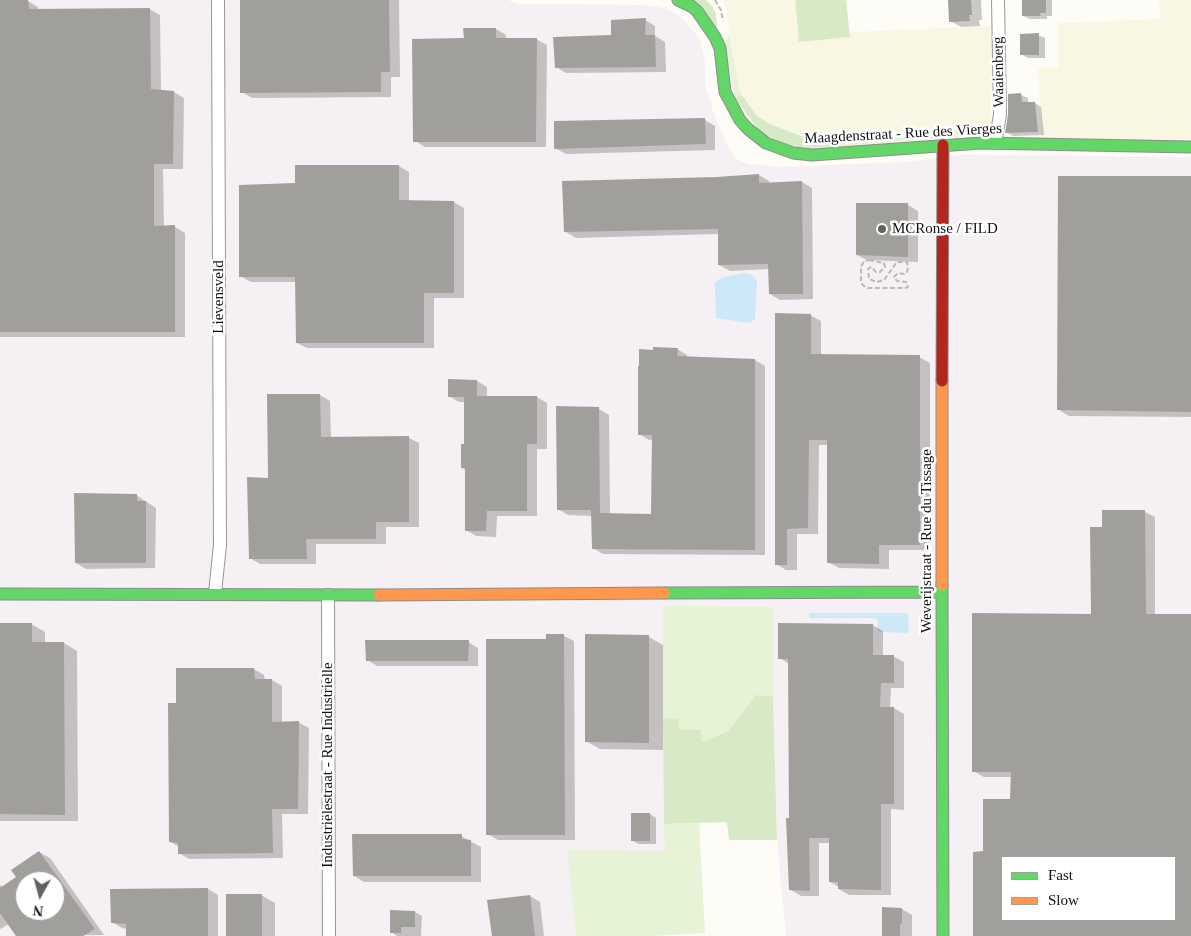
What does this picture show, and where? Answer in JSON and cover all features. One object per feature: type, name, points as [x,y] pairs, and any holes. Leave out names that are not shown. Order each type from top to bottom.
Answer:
[{"type":"street","name":"Lievensveld","points":[[215,594],[220,545],[218,0]]},
{"type":"street","name":"Maagdenstraat - Rue des Vierges","points":[[678,0],[698,11],[707,23],[720,48],[723,78],[730,102],[740,120],[766,143],[793,153],[812,154],[995,143],[1191,146]]},
{"type":"street","name":"Waaienberg","points":[[995,143],[1000,115],[998,0]]},
{"type":"street","name":"Weverijstraat - Rue du Tissage","points":[[943,145],[943,936]]},
{"type":"street","points":[[0,594],[328,595],[942,592]]},
{"type":"street","name":"Industriëlestraat - Rue Industrielle","points":[[328,595],[329,936]]},
{"type":"path","points":[[869,260],[884,263],[884,269],[878,272],[871,267],[868,269],[870,279],[877,282],[884,280],[897,262],[907,262],[907,272],[898,273],[894,277],[897,281],[908,283],[907,288],[872,288],[864,286],[861,283],[862,265],[869,260]]},
{"type":"shaded area","points":[[0,0],[508,0],[517,4],[642,5],[659,7],[681,17],[700,39],[705,62],[705,84],[715,118],[731,152],[738,160],[749,164],[781,167],[905,162],[962,155],[1191,157],[1191,936],[786,936],[777,840],[773,696],[773,607],[663,606],[665,851],[567,851],[576,936],[0,936]]},
{"type":"shaded area","points":[[724,0],[795,0],[799,41],[850,36],[850,32],[993,26],[991,127],[875,137],[835,138],[801,136],[770,124],[756,115],[746,102],[739,87]]},
{"type":"shaded area","points":[[1159,0],[1191,0],[1191,140],[1042,138],[1038,69],[1058,67],[1058,23],[1160,19]]},
{"type":"green space","points":[[689,0],[706,0],[712,6],[716,13],[717,28]]},
{"type":"green space","points":[[795,0],[846,0],[850,37],[799,42]]},
{"type":"green space","points":[[729,34],[742,95],[735,98],[724,46]]},
{"type":"green space","points":[[742,95],[756,115],[770,124],[801,136],[840,138],[840,146],[807,148],[790,146],[760,132],[735,98]]},
{"type":"green space","points":[[991,127],[986,135],[840,146],[840,138],[875,137]]},
{"type":"green space","points":[[663,606],[773,607],[773,696],[756,695],[728,731],[702,742],[678,729],[663,718]]},
{"type":"green space","points":[[756,695],[773,696],[777,840],[729,840],[727,822],[664,824],[663,718],[679,719],[678,729],[701,730],[702,742],[728,731]]},
{"type":"green space","points":[[699,823],[705,933],[651,936],[576,936],[567,850],[665,851],[664,824]]},
{"type":"water","points":[[744,273],[752,275],[757,281],[755,319],[750,323],[716,318],[715,282],[724,277]]},
{"type":"water","points":[[809,613],[906,613],[908,615],[909,629],[907,633],[880,632],[877,630],[878,620],[875,618],[811,618]]},
{"type":"building","points":[[0,0],[28,0],[29,9],[150,8],[151,89],[174,91],[173,164],[154,164],[154,226],[175,225],[175,332],[0,332]]},
{"type":"building","points":[[240,0],[389,0],[390,72],[381,72],[381,92],[240,93]]},
{"type":"building","points":[[948,0],[971,0],[972,15],[969,15],[970,21],[949,22]]},
{"type":"building","points":[[1022,0],[1046,0],[1046,13],[1040,13],[1041,16],[1022,16]]},
{"type":"building","points":[[646,18],[645,35],[655,35],[656,67],[555,68],[553,37],[611,35],[611,20]]},
{"type":"building","points":[[463,28],[496,28],[496,38],[537,38],[536,142],[413,142],[412,39],[464,38]]},
{"type":"building","points":[[1039,33],[1039,55],[1020,55],[1020,34]]},
{"type":"building","points":[[1021,93],[1022,102],[1035,102],[1038,132],[1005,133],[1008,115],[1008,94]]},
{"type":"building","points":[[705,118],[706,144],[554,149],[554,121]]},
{"type":"building","points":[[295,165],[399,165],[399,200],[454,201],[454,293],[424,293],[424,343],[296,343],[295,277],[239,277],[239,185],[295,183]]},
{"type":"building","points":[[759,174],[759,183],[802,181],[803,294],[769,294],[768,264],[718,265],[718,229],[564,232],[562,181],[717,177]]},
{"type":"building","points":[[1058,176],[1191,176],[1191,412],[1057,410]]},
{"type":"building","name":"MCRonse / FILD","points":[[856,203],[908,203],[908,257],[856,255]]},
{"type":"building","points":[[775,313],[811,314],[811,354],[920,355],[920,545],[879,545],[879,564],[827,563],[827,440],[809,440],[808,528],[787,529],[787,565],[775,565]]},
{"type":"building","points":[[653,347],[678,348],[677,356],[755,359],[755,550],[592,549],[591,510],[557,510],[556,406],[599,407],[600,513],[651,514],[652,435],[638,435],[638,366],[639,349],[653,350]]},
{"type":"building","points":[[448,379],[477,380],[477,396],[537,396],[537,444],[527,444],[527,511],[487,511],[486,531],[465,531],[465,468],[461,468],[461,444],[464,444],[464,397],[448,397]]},
{"type":"building","points":[[267,394],[320,394],[321,437],[409,436],[409,522],[376,522],[376,539],[306,539],[307,559],[249,559],[247,477],[268,478]]},
{"type":"building","points":[[74,493],[137,494],[137,501],[146,501],[146,563],[75,563]]},
{"type":"building","points":[[1102,510],[1145,510],[1146,614],[1191,614],[1191,936],[973,936],[973,852],[983,851],[983,799],[1010,799],[1011,772],[972,772],[972,613],[1091,614],[1090,527],[1102,527]]},
{"type":"building","points":[[0,623],[32,623],[32,642],[64,642],[65,815],[0,814]]},
{"type":"building","points":[[778,623],[873,624],[873,655],[894,655],[894,683],[881,683],[880,707],[894,707],[894,804],[881,804],[881,890],[838,889],[838,882],[829,882],[829,838],[809,838],[810,891],[789,890],[786,818],[789,818],[788,659],[778,659]]},
{"type":"building","points":[[546,634],[564,634],[565,835],[486,835],[486,639],[546,639]]},
{"type":"building","points":[[585,634],[649,635],[649,743],[585,742]]},
{"type":"building","points":[[365,640],[469,640],[468,661],[366,661]]},
{"type":"building","points":[[176,668],[254,668],[255,679],[272,679],[272,722],[299,721],[298,809],[272,809],[273,853],[178,854],[178,843],[169,842],[168,703],[176,703]]},
{"type":"building","points":[[631,813],[650,813],[650,841],[631,841]]},
{"type":"building","points":[[352,834],[462,834],[462,839],[471,840],[471,876],[353,876]]},
{"type":"building","points":[[39,851],[53,871],[15,871],[15,876],[11,870]]},
{"type":"building","points":[[15,878],[15,921],[65,921],[65,887],[95,929],[83,936],[16,936],[0,913],[0,888]]},
{"type":"building","points":[[208,888],[208,936],[126,936],[126,924],[111,923],[110,889]]},
{"type":"building","points":[[226,894],[262,894],[262,936],[226,936]]},
{"type":"building","points":[[530,895],[535,936],[492,936],[487,900]]},
{"type":"building","points":[[882,907],[902,908],[900,936],[882,936]]},
{"type":"building","points":[[390,910],[415,911],[415,927],[401,927],[401,933],[390,933]]},
{"type":"traffic: fast","points":[[678,0],[697,11],[715,37],[720,48],[725,92],[740,120],[766,143],[793,153],[812,155],[981,143],[1191,147]]},
{"type":"traffic: fast","points":[[942,585],[943,936]]},
{"type":"traffic: fast","points":[[664,593],[942,592]]},
{"type":"traffic: fast","points":[[0,594],[379,595]]},
{"type":"traffic: slow","points":[[942,381],[942,585]]},
{"type":"traffic: slow","points":[[379,595],[664,593]]},
{"type":"traffic: jam","points":[[942,381],[943,145]]},
{"type":"place","name":"MCRonse / FILD","points":[[882,229]]}]
